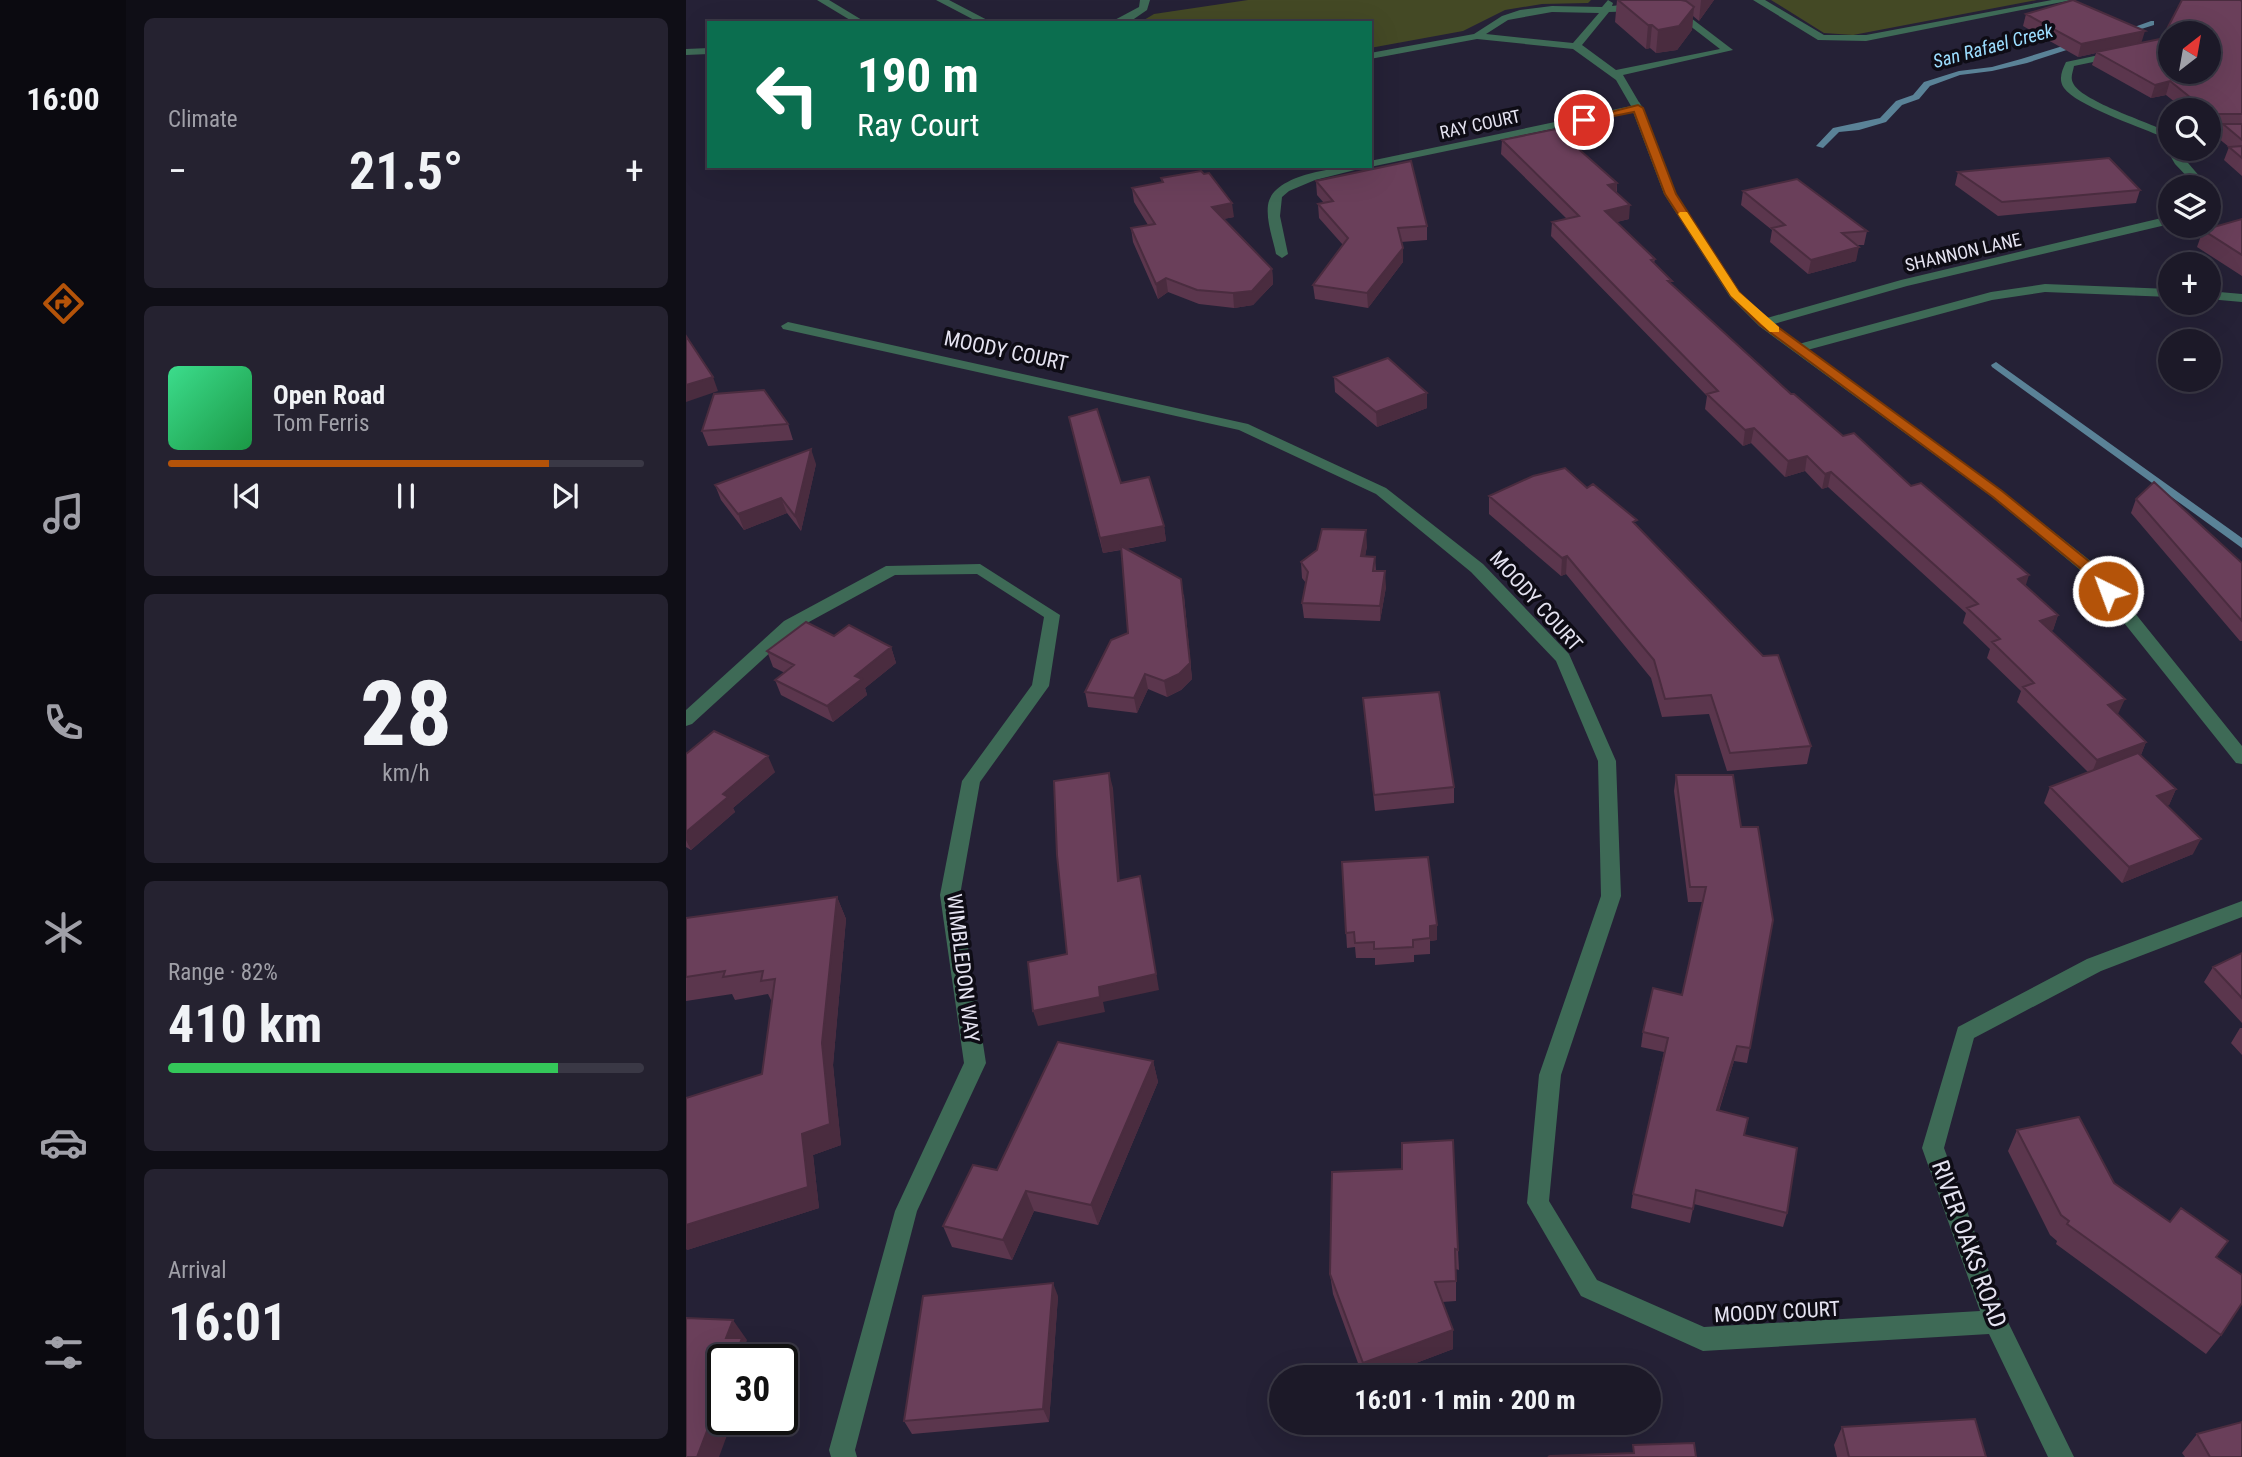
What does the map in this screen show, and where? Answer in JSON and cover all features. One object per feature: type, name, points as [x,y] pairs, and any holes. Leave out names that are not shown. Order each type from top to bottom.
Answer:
[{"type":"street","points":[[822,0],[859,21]]},
{"type":"street","points":[[941,0],[984,21]]},
{"type":"street","points":[[1126,21],[1144,8],[1145,0]]},
{"type":"street","points":[[1758,0],[1822,38],[1866,38],[2067,0]]},
{"type":"street","points":[[1576,46],[1608,5]]},
{"type":"street","points":[[1477,36],[1490,24],[1527,10],[1625,5],[1650,11]]},
{"type":"street","points":[[1614,74],[1728,50],[1688,20],[1663,14]]},
{"type":"street","points":[[1372,56],[1477,36],[1576,46],[1620,78],[1636,106],[1670,194],[1735,294],[1764,323],[1997,494],[2091,570],[2242,758]]},
{"type":"street","points":[[686,52],[707,51]]},
{"type":"street","points":[[2131,52],[2070,64],[2066,76],[2068,86],[2083,98],[2158,129]]},
{"type":"street","name":"RAY COURT","points":[[1372,164],[1636,106]]},
{"type":"street","points":[[2221,132],[2242,132]]},
{"type":"street","points":[[2178,161],[2191,175]]},
{"type":"street","points":[[1282,254],[1273,203],[1278,192],[1288,186],[1353,168]]},
{"type":"street","name":"SHANNON LANE","points":[[1764,323],[1905,283],[2158,223]]},
{"type":"street","points":[[1800,348],[1991,296],[2045,288],[2158,293]]},
{"type":"street","points":[[2221,296],[2242,298]]},
{"type":"street","name":"MOODY COURT","points":[[788,326],[1243,427],[1381,491],[1477,568],[1563,658],[1607,761],[1611,896],[1550,1075],[1538,1203],[1589,1288],[1703,1339],[1996,1322]]},
{"type":"street","name":"WIMBLEDON WAY","points":[[686,720],[790,625],[892,570],[980,569],[1052,615],[1040,686],[971,781],[950,895],[975,1063],[906,1211],[842,1450],[844,1457]]},
{"type":"street","name":"RIVER OAKS ROAD","points":[[2061,1457],[1996,1322],[1933,1148],[1965,1033],[2094,965],[2242,909]]},
{"type":"green space","points":[[1248,0],[1591,0],[1588,3],[1542,4],[1505,10],[1463,31],[1372,48],[1372,21],[1142,21],[1154,14]]},
{"type":"green space","points":[[1771,0],[2037,0],[1853,35],[1824,33]]},
{"type":"building","points":[[1618,0],[1681,0],[1694,7],[1679,26],[1658,30]]},
{"type":"building","points":[[2073,0],[2145,31],[2081,44],[2026,14]]},
{"type":"building","points":[[2182,0],[2241,0],[2242,114],[2221,114],[2221,98],[2191,98],[2174,84],[2221,84],[2221,21],[2171,21]]},
{"type":"building","points":[[2158,39],[2159,84],[2155,85],[2096,52]]},
{"type":"building","points":[[2223,124],[2242,124],[2242,140]]},
{"type":"building","points":[[1556,129],[1617,183],[1608,185],[1630,205],[1605,211],[1655,259],[1651,260],[1672,281],[1668,281],[1791,394],[1843,436],[1854,433],[1911,486],[1921,483],[2029,575],[2018,579],[2058,615],[2040,621],[2125,699],[2108,705],[2146,742],[2097,760],[2023,687],[2034,683],[1992,642],[2000,639],[1967,608],[1978,604],[1831,472],[1825,474],[1807,456],[1788,461],[1754,428],[1745,430],[1707,394],[1718,391],[1552,222],[1579,216],[1502,140]]},
{"type":"building","points":[[2242,146],[2242,158],[2229,147]]},
{"type":"building","points":[[2109,158],[2140,190],[2002,202],[1958,172]]},
{"type":"building","points":[[1411,161],[1427,226],[1398,228],[1403,248],[1367,293],[1313,285],[1348,238],[1318,204],[1333,201],[1316,181]]},
{"type":"building","points":[[1201,171],[1204,174],[1209,173],[1232,203],[1212,207],[1272,269],[1252,291],[1233,293],[1197,290],[1166,278],[1156,284],[1131,228],[1155,224],[1132,188],[1163,182],[1161,178]]},
{"type":"building","points":[[1797,179],[1867,231],[1842,233],[1859,247],[1811,260],[1772,228],[1785,225],[1743,191]]},
{"type":"building","points":[[2242,219],[2242,255],[2215,238],[2221,238],[2221,225]]},
{"type":"building","points":[[686,336],[713,377],[686,385]]},
{"type":"building","points":[[1388,358],[1427,393],[1376,412],[1334,377]]},
{"type":"building","points":[[764,390],[788,424],[702,431],[714,394]]},
{"type":"building","points":[[1097,409],[1121,483],[1149,477],[1164,526],[1100,538],[1069,417]]},
{"type":"building","points":[[811,449],[795,516],[781,498],[738,514],[715,485]]},
{"type":"building","points":[[1565,468],[1587,488],[1593,484],[1637,520],[1633,522],[1763,656],[1778,655],[1811,746],[1730,753],[1711,695],[1665,699],[1654,660],[1567,556],[1562,558],[1489,496],[1533,476]]},
{"type":"building","points":[[2154,482],[2242,563],[2242,621],[2136,499]]},
{"type":"building","points":[[1322,529],[1366,530],[1361,556],[1375,557],[1373,571],[1385,571],[1380,606],[1302,603],[1308,572],[1301,562],[1317,550]]},
{"type":"building","points":[[1121,546],[1181,579],[1190,663],[1179,674],[1164,681],[1145,674],[1134,698],[1085,692],[1111,640],[1128,633]]},
{"type":"building","points":[[806,622],[834,636],[849,625],[891,647],[855,676],[862,679],[827,706],[775,680],[794,665],[767,651]]},
{"type":"building","points":[[1439,692],[1454,787],[1374,795],[1363,698]]},
{"type":"building","points":[[714,731],[768,756],[723,794],[728,797],[686,832],[686,754]]},
{"type":"building","points":[[2138,753],[2176,789],[2157,796],[2201,839],[2129,867],[2050,787]]},
{"type":"building","points":[[1109,773],[1118,881],[1140,876],[1156,974],[1099,987],[1100,997],[1033,1011],[1028,962],[1067,954],[1057,855],[1054,781]]},
{"type":"building","points":[[1676,775],[1733,775],[1741,827],[1758,827],[1773,920],[1750,1048],[1737,1046],[1717,1110],[1748,1118],[1744,1135],[1797,1148],[1787,1213],[1696,1190],[1693,1209],[1633,1194],[1668,1038],[1643,1032],[1653,988],[1682,995],[1706,887],[1690,887]]},
{"type":"building","points":[[1428,857],[1437,925],[1430,926],[1430,938],[1413,940],[1413,947],[1374,949],[1374,942],[1355,943],[1354,932],[1346,933],[1342,862]]},
{"type":"building","points":[[837,897],[822,1043],[830,1124],[802,1134],[808,1187],[686,1225],[686,1098],[762,1074],[775,979],[761,981],[763,971],[723,977],[725,971],[686,977],[686,918]]},
{"type":"building","points":[[2242,953],[2242,998],[2213,967]]},
{"type":"building","points":[[1058,1042],[1153,1061],[1091,1205],[1026,1191],[1003,1240],[943,1226],[973,1165],[997,1170]]},
{"type":"building","points":[[2079,1117],[2114,1183],[2170,1222],[2181,1208],[2228,1241],[2216,1257],[2242,1275],[2242,1303],[2221,1335],[2067,1224],[2069,1221],[2061,1215],[2017,1130]]},
{"type":"building","points":[[1453,1140],[1458,1250],[1455,1249],[1456,1281],[1435,1282],[1453,1330],[1363,1363],[1330,1274],[1332,1172],[1402,1169],[1402,1143]]},
{"type":"building","points":[[1053,1283],[1043,1409],[904,1421],[923,1296]]},
{"type":"building","points":[[686,1318],[733,1320],[726,1338],[742,1338],[740,1344],[707,1344],[707,1431],[697,1457],[686,1457]]},
{"type":"building","points":[[1975,1419],[1986,1457],[1849,1457],[1842,1427]]},
{"type":"building","points":[[2242,1422],[2242,1457],[2210,1457],[2197,1434]]},
{"type":"building","points":[[1694,1443],[1696,1457],[1548,1457],[1634,1453],[1633,1445]]},
{"type":"waterway","name":"San Rafael Creek","points":[[2119,34],[2151,23]]},
{"type":"waterway","name":"San Rafael Creek","points":[[1820,146],[1836,130],[1883,120],[1899,103],[1916,97],[1927,84],[1959,73],[2024,61],[2079,43]]},
{"type":"waterway","name":"San Rafael Creek","points":[[1996,365],[2242,544]]},
{"type":"slow traffic","points":[[1683,214],[1735,294],[1774,330]]},
{"type":"route","points":[[1584,120],[1638,108],[1670,194],[1735,294],[1764,323],[1997,494],[2091,570],[2108,591]]}]
